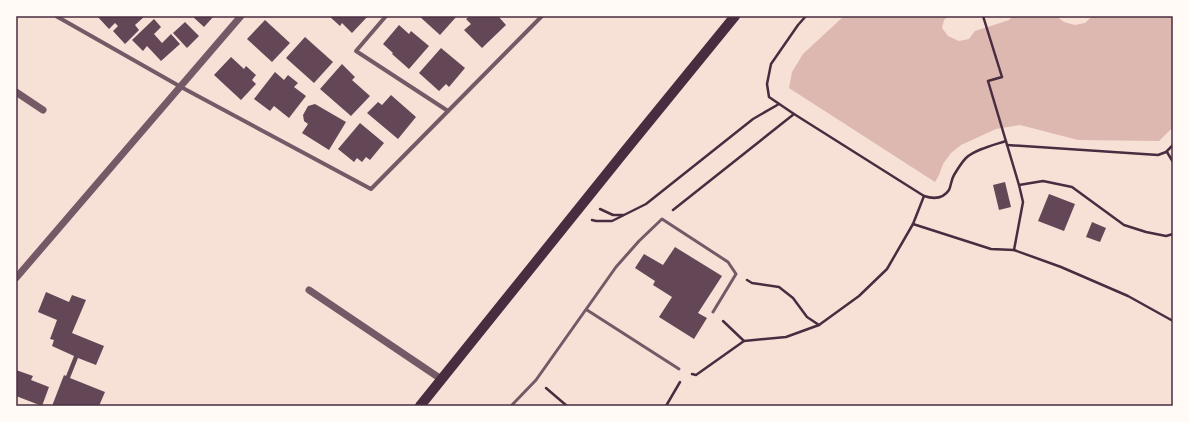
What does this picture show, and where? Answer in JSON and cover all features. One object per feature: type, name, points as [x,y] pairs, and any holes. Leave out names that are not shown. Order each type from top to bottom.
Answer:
[{"type":"main road","points":[[420,406],[735,16]]},
{"type":"street","points":[[16,278],[241,16]]},
{"type":"street","points":[[386,16],[356,50],[448,111]]},
{"type":"street","points":[[58,17],[181,87],[371,189],[542,16]]},
{"type":"street","points":[[16,92],[43,110]]},
{"type":"street","points":[[309,290],[441,380]]},
{"type":"lane","points":[[512,406],[536,380],[616,267],[639,241],[662,219],[728,262],[736,274],[713,312]]},
{"type":"lane","points":[[587,310],[679,369]]},
{"type":"path","points":[[806,16],[771,64],[767,84],[769,97],[924,196],[929,198],[937,198],[944,195],[949,190],[954,176],[966,158],[981,149],[1006,141]]},
{"type":"path","points":[[983,16],[1002,77],[988,81],[1023,202],[1014,250]]},
{"type":"path","points":[[575,214],[596,221],[612,221],[646,204],[753,119],[779,104]]},
{"type":"path","points":[[662,219],[794,114]]},
{"type":"path","points":[[1007,146],[1158,155],[1166,152],[1173,145]]},
{"type":"path","points":[[1166,152],[1173,162]]},
{"type":"path","points":[[1019,185],[1043,181],[1072,187],[1124,225],[1166,236],[1173,234]]},
{"type":"path","points":[[679,369],[685,373],[696,375],[744,341],[786,337],[819,325],[859,296],[887,269],[913,224],[924,196]]},
{"type":"path","points":[[584,202],[612,215],[624,215]]},
{"type":"path","points":[[913,224],[991,249],[1014,250],[1061,267],[1128,296],[1173,321]]},
{"type":"path","points":[[736,274],[752,283],[779,287],[793,298],[807,316],[819,325]]},
{"type":"path","points":[[713,312],[744,341]]},
{"type":"path","points":[[666,406],[685,373]]},
{"type":"path","points":[[536,380],[567,406]]},
{"type":"shaded area","points":[[844,16],[948,16],[944,20],[942,28],[948,36],[959,41],[969,39],[975,31],[1009,20],[1013,16],[1056,16],[1064,22],[1075,25],[1085,23],[1092,16],[1173,16],[1173,127],[1159,141],[1078,140],[1020,125],[996,129],[961,145],[951,153],[943,164],[935,182],[789,88],[792,72],[803,54]]},
{"type":"building","points":[[97,16],[145,16],[135,25],[139,30],[125,44],[113,31],[118,26],[115,23],[109,29]]},
{"type":"building","points":[[192,16],[214,16],[204,27]]},
{"type":"building","points":[[329,16],[368,16],[352,33],[342,23],[340,26]]},
{"type":"building","points":[[419,16],[457,16],[440,35]]},
{"type":"building","points":[[470,16],[498,16],[506,25],[482,48],[464,30],[471,24],[466,19]]},
{"type":"building","points":[[154,19],[161,27],[154,34],[162,43],[171,34],[180,44],[161,61],[147,46],[143,51],[132,40]]},
{"type":"building","points":[[265,20],[290,43],[272,62],[247,39]]},
{"type":"building","points":[[185,22],[199,36],[187,48],[173,33]]},
{"type":"building","points":[[399,25],[409,34],[411,31],[429,46],[409,69],[383,44]]},
{"type":"building","points":[[305,37],[333,62],[314,83],[286,58]]},
{"type":"building","points":[[441,48],[465,68],[449,87],[446,84],[439,91],[419,73]]},
{"type":"building","points":[[231,57],[244,69],[246,66],[256,75],[252,80],[256,84],[241,100],[214,75]]},
{"type":"building","points":[[342,64],[355,77],[352,80],[370,96],[351,116],[320,89]]},
{"type":"building","points":[[275,72],[284,80],[288,75],[298,83],[294,87],[306,96],[289,118],[274,106],[270,111],[254,99]]},
{"type":"building","points":[[391,95],[416,117],[398,139],[367,113],[378,102],[382,105]]},
{"type":"building","points":[[315,104],[346,122],[329,150],[302,133],[308,124],[304,121],[303,115],[308,106]]},
{"type":"building","points":[[360,123],[384,143],[370,160],[366,157],[362,162],[357,158],[354,162],[338,149]]},
{"type":"building","points":[[1005,182],[1011,207],[999,210],[993,185]]},
{"type":"building","points":[[1049,194],[1075,204],[1064,231],[1038,221]]},
{"type":"building","points":[[1092,222],[1106,228],[1100,242],[1086,237]]},
{"type":"building","points":[[675,247],[722,276],[698,313],[707,318],[694,339],[659,317],[672,297],[653,285],[655,281],[635,268],[644,254],[663,265]]},
{"type":"building","points":[[46,292],[69,302],[72,295],[86,300],[72,333],[104,346],[96,365],[78,358],[70,378],[105,392],[99,406],[52,406],[64,375],[66,376],[74,356],[52,346],[54,340],[50,339],[57,320],[38,312]]},
{"type":"building","points":[[16,370],[33,376],[31,380],[49,387],[42,406],[16,396]]}]
